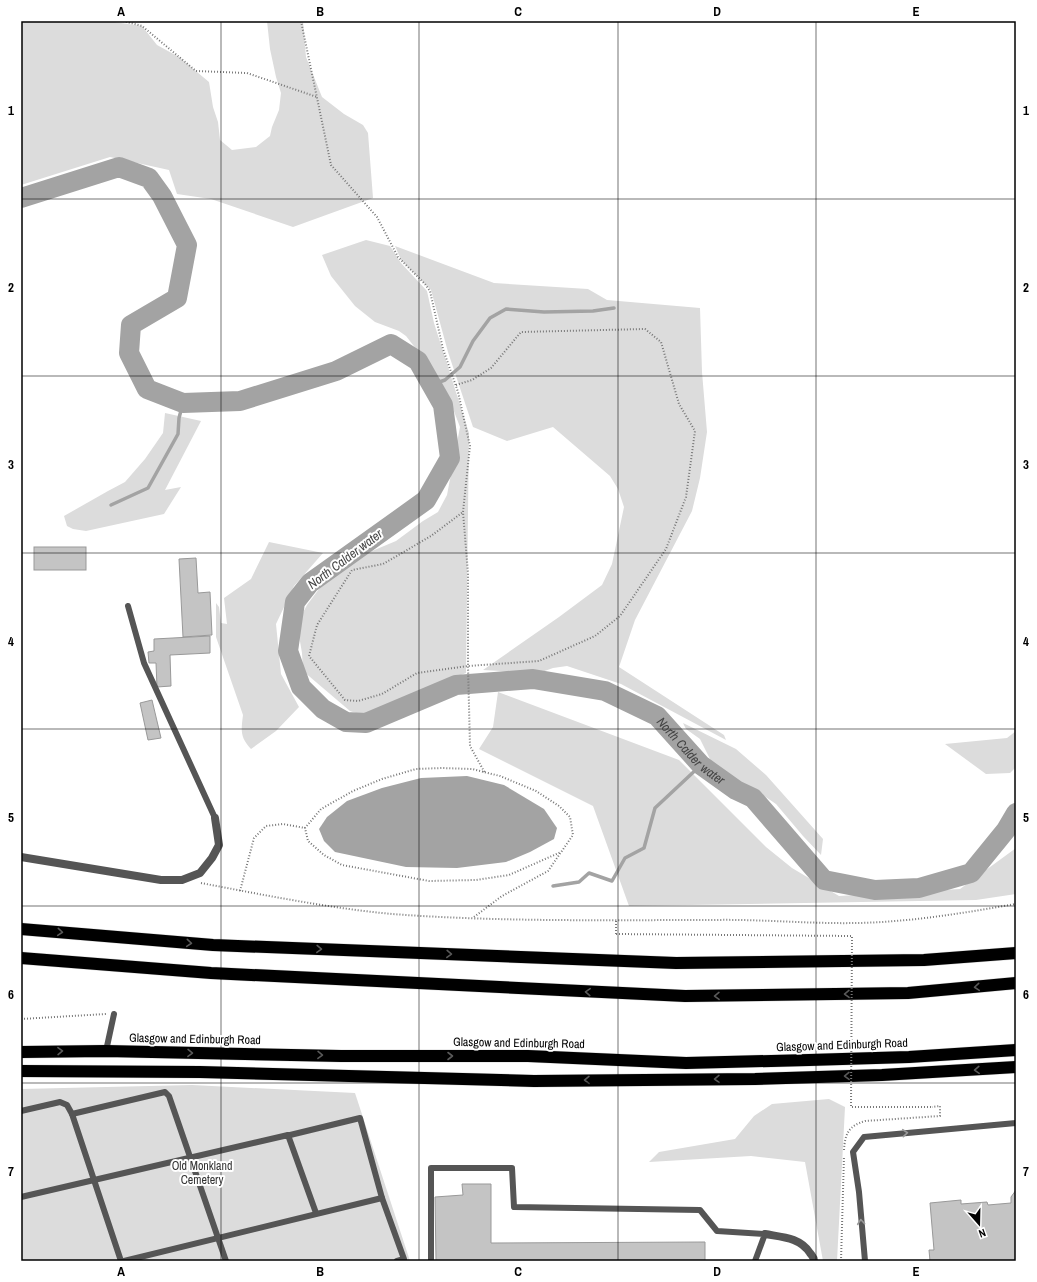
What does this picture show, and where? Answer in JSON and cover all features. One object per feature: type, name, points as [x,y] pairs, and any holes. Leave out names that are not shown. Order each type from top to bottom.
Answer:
[{"type":"highway","points":[[21,929],[213,945],[676,963],[924,960],[1016,953]]},
{"type":"highway","points":[[21,958],[211,973],[685,996],[908,993],[1016,983]]},
{"type":"highway","name":"Glasgow and Edinburgh Road","points":[[21,1052],[106,1051],[341,1056],[528,1056],[686,1063],[878,1058],[1016,1050]]},
{"type":"highway","points":[[21,1071],[200,1072],[534,1081],[882,1075],[1016,1067]]},
{"type":"street","points":[[21,857],[161,880],[182,880],[200,873],[212,858],[219,845],[215,818]]},
{"type":"street","points":[[765,1234],[792,1238],[806,1247],[814,1258],[814,1261]]},
{"type":"lane","points":[[128,606],[144,663],[215,818]]},
{"type":"lane","points":[[106,1051],[114,1014]]},
{"type":"lane","points":[[72,1114],[165,1092],[169,1096],[226,1261]]},
{"type":"lane","points":[[21,1111],[60,1102],[67,1105],[72,1114],[122,1261],[382,1198]]},
{"type":"lane","points":[[21,1197],[360,1118],[382,1198],[402,1260]]},
{"type":"lane","points":[[865,1261],[859,1192],[853,1152],[864,1137],[1016,1123]]},
{"type":"lane","points":[[286,1136],[288,1136],[316,1213]]},
{"type":"lane","points":[[431,1261],[431,1168],[512,1168],[514,1207],[700,1210],[718,1231],[765,1234],[754,1261]]},
{"type":"path","points":[[123,21],[142,26],[196,71],[247,73],[317,97]]},
{"type":"path","points":[[301,21],[331,165],[377,217],[398,257],[430,291],[443,349],[456,384],[470,446],[463,512],[468,573],[468,704],[470,746],[485,773]]},
{"type":"path","points":[[456,384],[472,380],[491,368],[521,332],[645,329],[661,342],[679,404],[694,431],[686,497],[666,549],[620,616],[595,636],[539,661],[468,666],[418,673],[382,694],[358,701],[344,700],[309,656],[317,625],[352,570],[383,564],[431,536],[463,512]]},
{"type":"path","points":[[305,828],[321,809],[353,791],[382,779],[416,769],[464,769],[500,776],[536,791],[559,806],[570,817],[573,835],[548,871],[502,896],[474,918]]},
{"type":"path","points":[[240,890],[254,838],[266,826],[283,824],[305,828]]},
{"type":"path","points":[[305,828],[308,841],[324,855],[342,865],[429,881],[476,880],[508,875],[561,852]]},
{"type":"path","points":[[182,880],[317,905],[392,914],[474,918],[857,923],[932,918],[1016,904]]},
{"type":"path","points":[[616,921],[616,934],[852,936],[851,1107],[940,1106],[940,1116],[865,1121],[855,1124],[847,1133],[844,1141],[841,1261]]},
{"type":"path","points":[[21,1019],[114,1014]]},
{"type":"green space","points":[[21,21],[107,21],[142,26],[157,45],[179,57],[209,82],[213,107],[218,122],[220,140],[232,150],[256,147],[270,136],[279,110],[281,93],[270,49],[267,21],[303,21],[306,57],[322,97],[344,114],[363,125],[368,133],[373,198],[293,227],[211,199],[177,194],[169,170],[110,157],[21,185]]},
{"type":"green space","points":[[366,240],[390,246],[401,263],[427,291],[434,323],[469,433],[466,673],[379,708],[365,716],[350,711],[303,671],[302,653],[297,624],[307,605],[325,581],[341,567],[372,551],[396,541],[438,512],[447,495],[460,427],[450,401],[424,359],[406,336],[399,331],[375,322],[355,306],[331,276],[322,255]]},
{"type":"green space","points":[[395,246],[494,283],[588,289],[607,300],[700,308],[702,372],[707,432],[700,478],[692,511],[635,620],[619,667],[724,735],[726,740],[621,684],[567,666],[553,668],[539,673],[483,670],[602,585],[612,564],[624,507],[618,489],[610,476],[553,427],[507,441],[473,427],[448,352],[431,290],[401,260]]},
{"type":"green space","points":[[165,413],[201,421],[165,490],[181,487],[164,514],[86,531],[73,529],[67,526],[64,516],[125,482],[145,459],[163,433]]},
{"type":"green space","points":[[269,542],[323,553],[294,586],[276,624],[281,674],[299,707],[276,731],[251,749],[247,745],[242,734],[243,715],[216,637],[216,603],[219,607],[221,623],[227,624],[224,598],[251,579]]},
{"type":"green space","points":[[498,692],[679,760],[766,847],[792,868],[839,896],[960,889],[1016,848],[1016,894],[976,900],[629,906],[593,806],[479,749],[493,727]]},
{"type":"green space","points":[[683,723],[736,749],[766,775],[823,839],[821,855],[776,804],[741,782],[729,779],[711,761],[700,739],[686,729]]},
{"type":"green space","points":[[1016,731],[1016,767],[1010,773],[986,774],[945,744],[1007,738]]},
{"type":"green space","name":"Old Monkland Cemetery","points":[[192,1085],[355,1093],[410,1261],[21,1261],[21,1089]]},
{"type":"green space","points":[[829,1099],[845,1107],[837,1261],[823,1261],[805,1162],[751,1156],[649,1162],[659,1152],[735,1139],[754,1116],[772,1104]]},
{"type":"shaded area","points":[[467,776],[504,785],[544,809],[557,828],[554,839],[530,852],[506,862],[457,868],[406,867],[335,852],[324,841],[319,829],[327,817],[347,801],[382,788],[421,778]]},
{"type":"building","points":[[34,547],[86,547],[86,570],[34,570]]},
{"type":"building","points":[[196,558],[198,593],[210,592],[212,635],[183,637],[179,559]]},
{"type":"building","points":[[210,636],[210,653],[170,655],[171,686],[157,687],[156,663],[149,663],[148,652],[154,651],[154,639]]},
{"type":"building","points":[[152,700],[161,738],[148,740],[140,703]]},
{"type":"building","points":[[462,1184],[491,1184],[491,1243],[705,1242],[705,1261],[436,1261],[435,1197],[463,1195]]},
{"type":"building","points":[[1016,1190],[1016,1261],[930,1261],[929,1250],[934,1250],[930,1203],[961,1200],[961,1204],[987,1202],[988,1205],[1011,1203],[1011,1197]]},
{"type":"waterway","name":"North Calder water","points":[[21,198],[119,167],[149,178],[162,196],[187,245],[177,298],[131,325],[129,353],[147,389],[183,403],[240,401],[336,371],[391,344],[418,361],[443,405],[450,458],[426,500],[310,583],[295,602],[288,651],[301,687],[323,709],[346,722],[366,723],[456,685],[533,679],[605,691],[657,716],[701,765],[736,790],[753,798],[824,880],[875,890],[919,888],[971,873],[1006,830],[1016,813]]},
{"type":"waterway","points":[[431,385],[445,380],[460,367],[473,341],[490,318],[506,309],[544,312],[593,311],[614,308]]},
{"type":"waterway","points":[[111,505],[148,488],[178,434],[179,418],[183,403]]},
{"type":"waterway","points":[[553,886],[579,882],[589,873],[612,881],[625,858],[644,848],[655,808],[701,765]]}]
